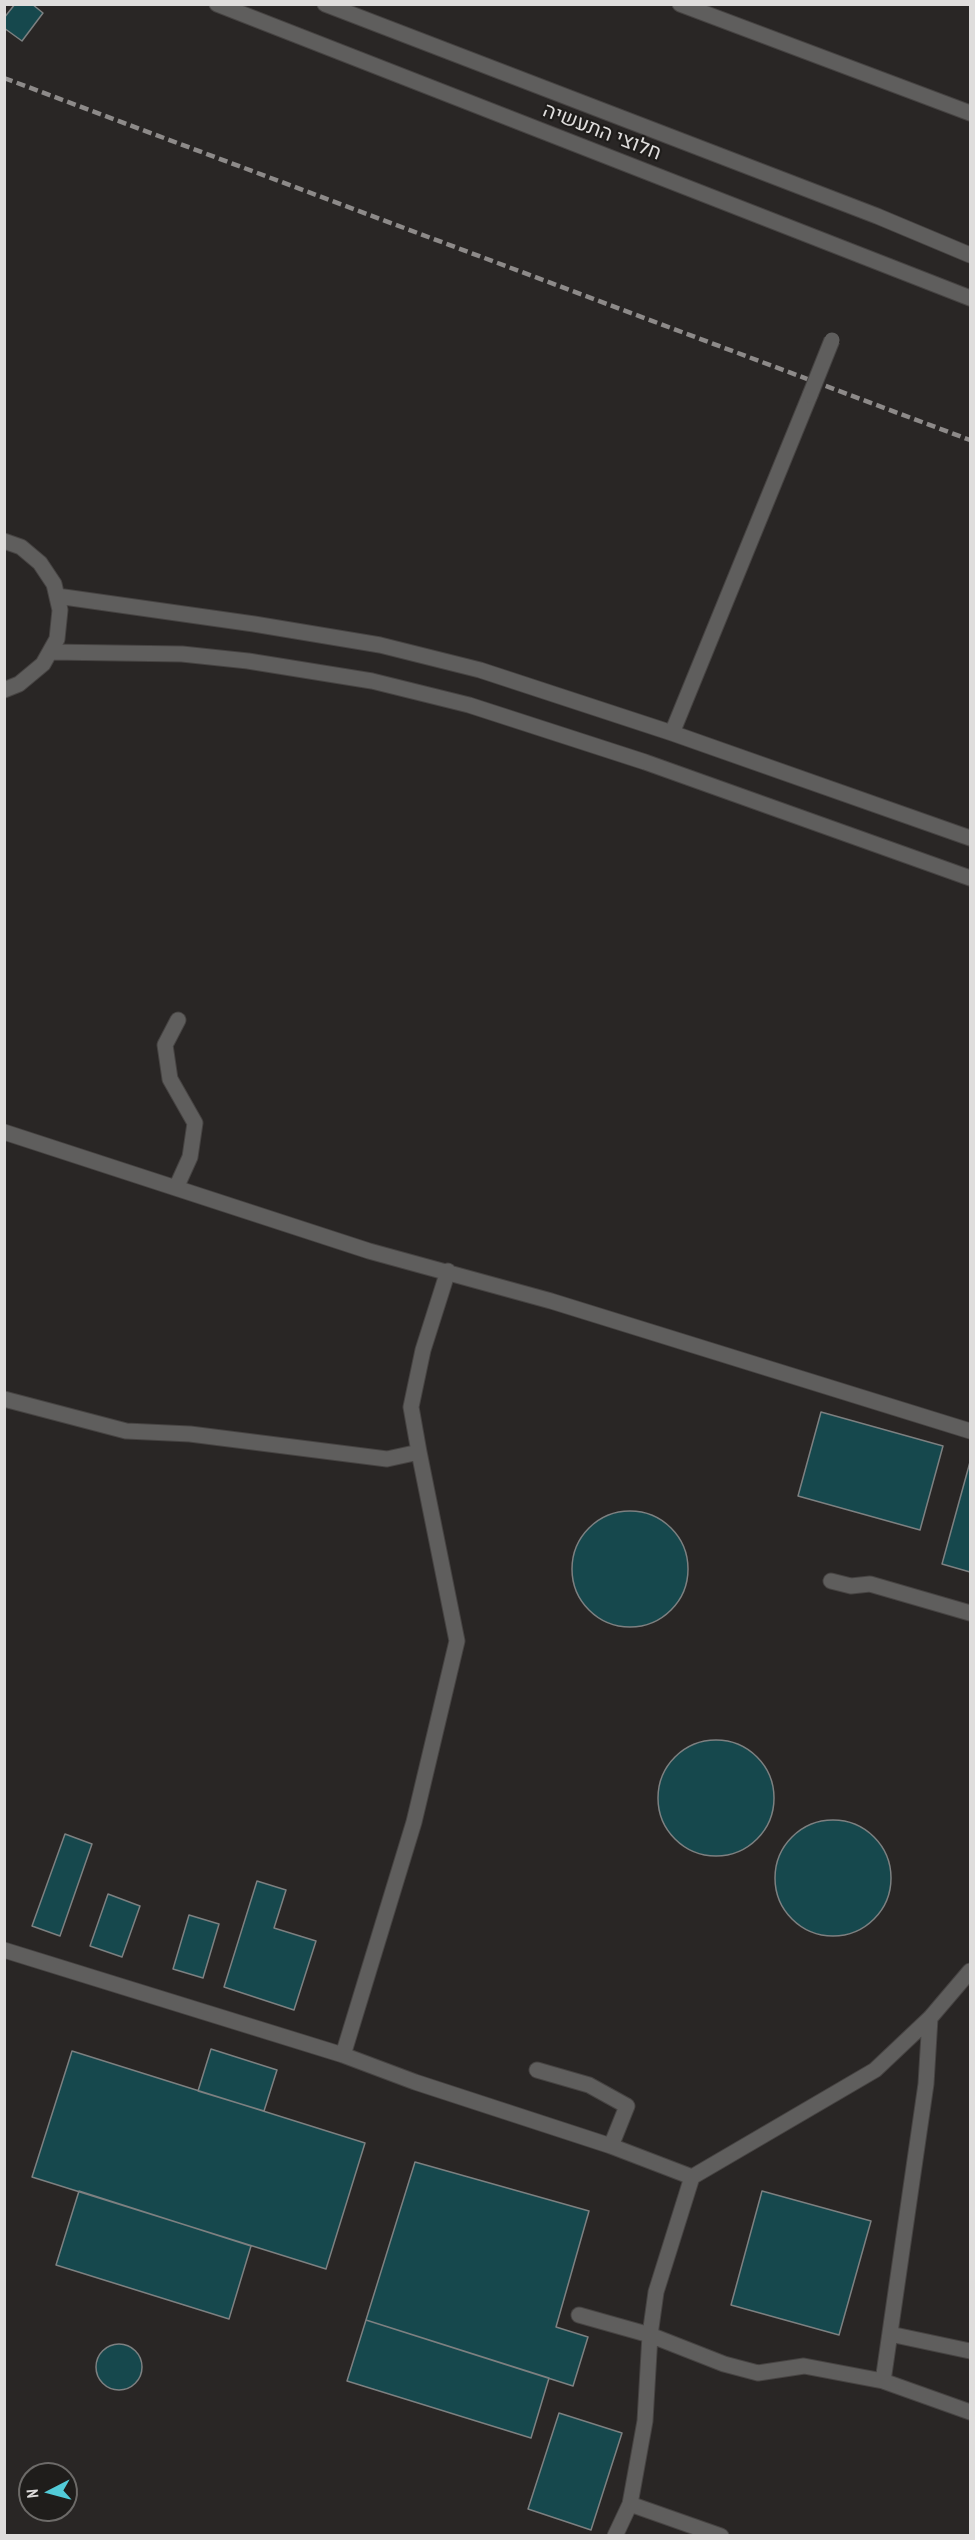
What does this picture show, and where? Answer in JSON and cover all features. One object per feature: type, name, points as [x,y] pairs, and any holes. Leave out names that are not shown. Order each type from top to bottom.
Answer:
[{"type":"street","name":"חלוצי התעשיה","points":[[217,4],[970,298]]},
{"type":"street","name":"חלוצי התעשיה","points":[[325,4],[877,216],[970,255]]},
{"type":"street","points":[[680,4],[970,113]]},
{"type":"street","points":[[672,733],[832,340]]},
{"type":"street","points":[[4,540],[21,547],[40,563],[54,584],[59,624],[51,652],[32,675],[4,690]]},
{"type":"street","points":[[57,596],[380,645],[480,670],[672,733],[970,838]]},
{"type":"street","points":[[51,652],[182,654],[248,661],[372,681],[459,702],[645,762],[970,878]]},
{"type":"street","points":[[176,1188],[190,1157],[195,1123],[170,1079],[165,1045],[178,1020]]},
{"type":"street","points":[[4,1132],[369,1251],[448,1271],[970,1431]]},
{"type":"street","points":[[343,2055],[414,1822],[457,1641],[411,1407],[423,1350],[448,1271]]},
{"type":"street","points":[[4,1399],[126,1431],[190,1434],[387,1459],[419,1452]]},
{"type":"street","points":[[831,1581],[851,1586],[870,1584],[970,1613]]},
{"type":"street","points":[[4,1950],[343,2055],[416,2082],[611,2146],[692,2177]]},
{"type":"street","points":[[615,2535],[630,2505],[645,2421],[650,2335],[656,2292],[692,2177],[875,2070],[930,2018],[970,1971]]},
{"type":"street","points":[[883,2381],[926,2084],[930,2018]]},
{"type":"street","points":[[537,2070],[590,2085],[627,2106],[611,2146]]},
{"type":"street","points":[[579,2315],[650,2335],[724,2364],[758,2373],[804,2366],[883,2381],[970,2412]]},
{"type":"street","points":[[890,2334],[970,2351]]},
{"type":"street","points":[[630,2505],[721,2535]]},
{"type":"building","points":[[15,4],[32,4],[43,13],[22,41],[4,28],[4,18]]},
{"type":"building","points":[[821,1412],[943,1446],[920,1530],[798,1496]]},
{"type":"building","points":[[970,1462],[970,1572],[942,1564]]},
{"type":"building","points":[[630,1511],[652,1515],[671,1528],[684,1547],[688,1569],[684,1591],[671,1610],[652,1623],[630,1627],[608,1623],[589,1610],[576,1591],[572,1569],[576,1547],[589,1528],[608,1515]]},
{"type":"building","points":[[716,1740],[738,1744],[757,1757],[770,1776],[774,1798],[770,1820],[757,1839],[738,1852],[716,1856],[694,1852],[675,1839],[662,1820],[658,1798],[662,1776],[675,1757],[694,1744]]},
{"type":"building","points":[[833,1820],[855,1824],[874,1837],[887,1856],[891,1878],[887,1900],[874,1919],[855,1932],[833,1936],[811,1932],[792,1919],[779,1900],[775,1878],[779,1856],[792,1837],[811,1824]]},
{"type":"building","points":[[65,1834],[92,1844],[60,1936],[32,1926]]},
{"type":"building","points":[[257,1881],[286,1890],[274,1928],[316,1941],[294,2010],[224,1987]]},
{"type":"building","points":[[108,1894],[140,1906],[122,1957],[90,1946]]},
{"type":"building","points":[[189,1915],[219,1924],[203,1978],[173,1969]]},
{"type":"building","points":[[211,2049],[277,2070],[264,2111],[198,2091]]},
{"type":"building","points":[[72,2051],[365,2143],[326,2269],[32,2177]]},
{"type":"building","points":[[415,2162],[589,2211],[556,2327],[588,2337],[573,2386],[366,2320]]},
{"type":"building","points":[[79,2191],[251,2246],[229,2319],[56,2265]]},
{"type":"building","points":[[762,2191],[871,2221],[839,2335],[731,2305]]},
{"type":"building","points":[[366,2320],[549,2378],[531,2438],[347,2381]]},
{"type":"building","points":[[119,2344],[135,2351],[142,2367],[135,2383],[119,2390],[103,2383],[96,2367],[103,2351]]},
{"type":"building","points":[[559,2413],[622,2433],[591,2530],[528,2509]]},
{"type":"railway","points":[[4,78],[970,440]]}]
